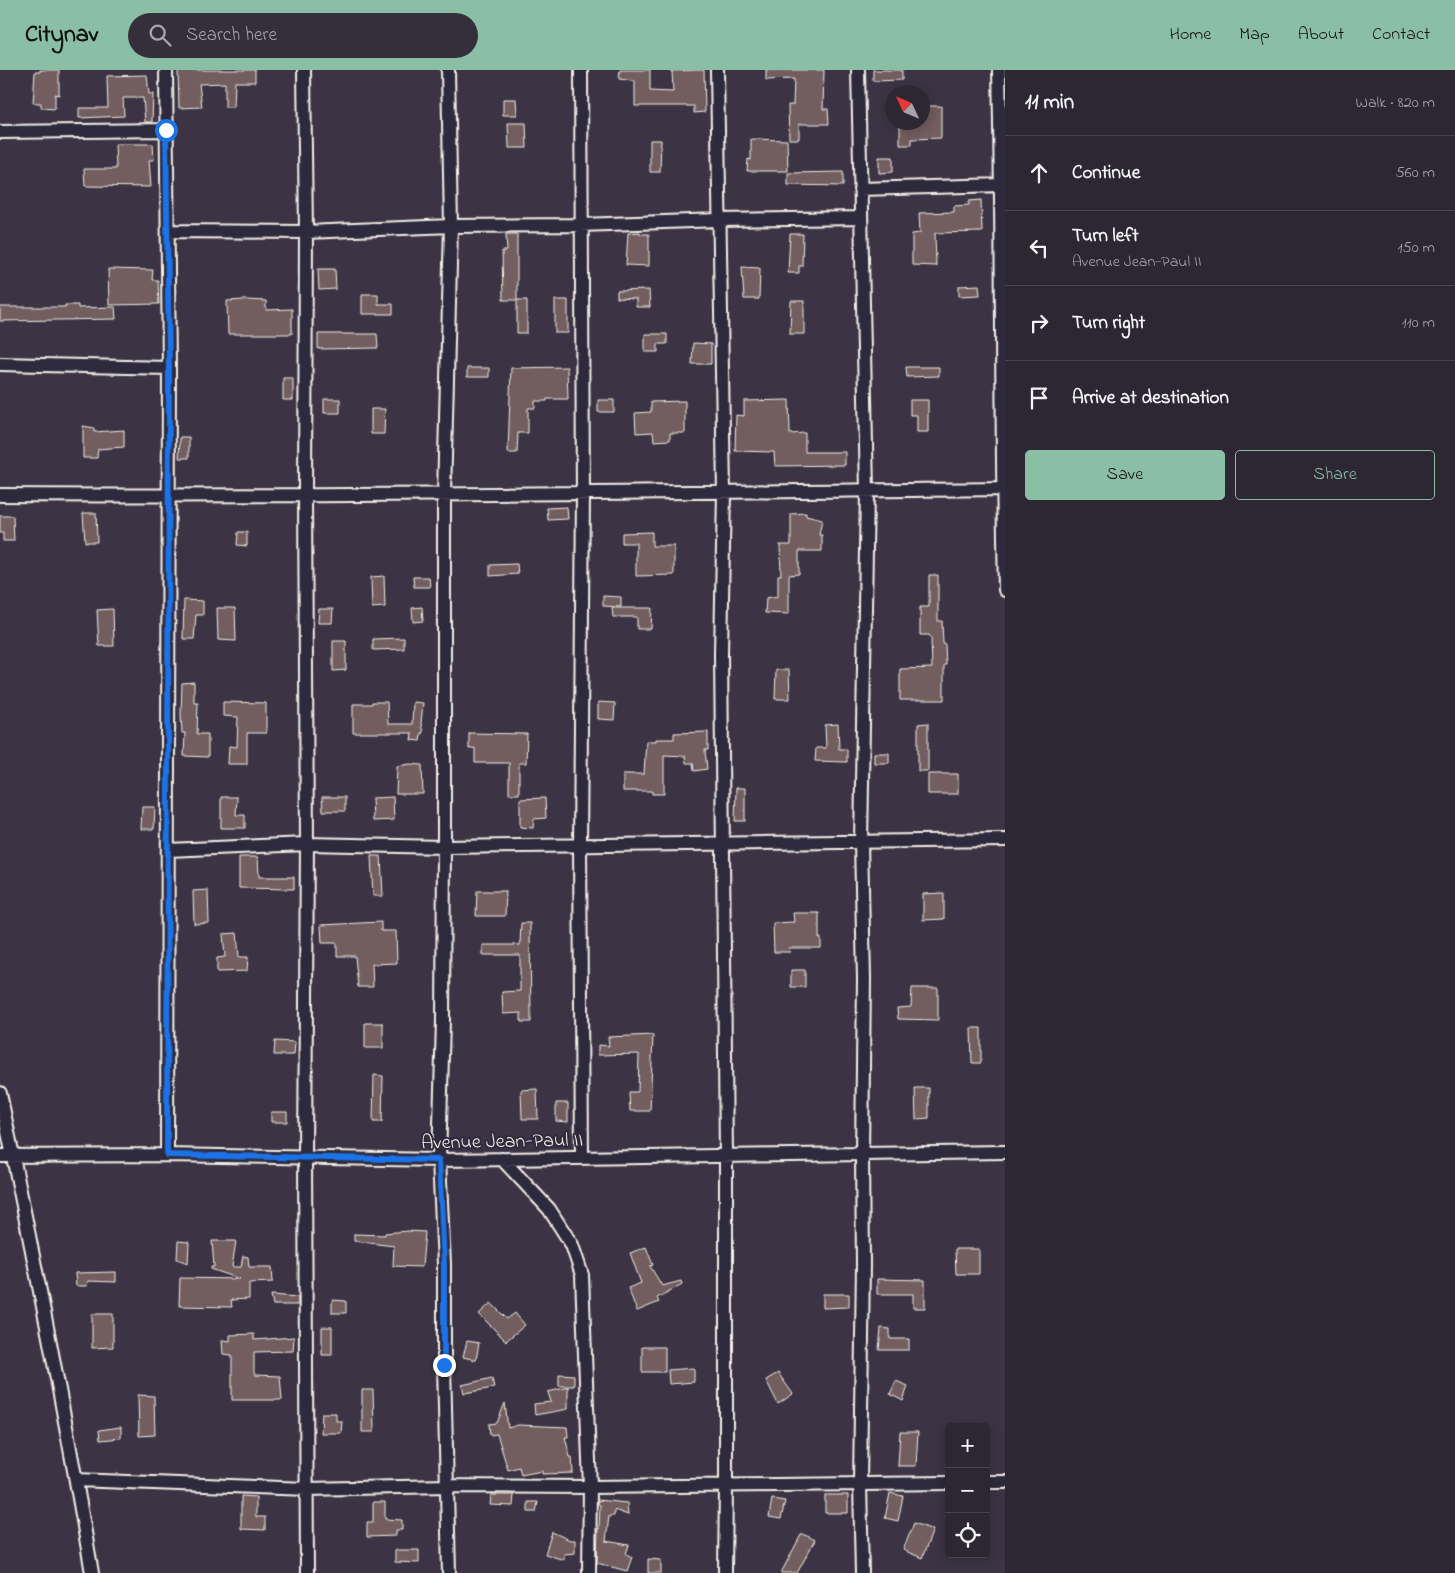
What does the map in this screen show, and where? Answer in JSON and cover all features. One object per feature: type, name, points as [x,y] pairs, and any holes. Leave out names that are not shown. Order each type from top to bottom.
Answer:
[{"type":"street","points":[[166,70],[169,368],[167,1155]]},
{"type":"street","points":[[304,70],[306,232],[307,844],[305,1157],[307,1573]]},
{"type":"street","points":[[448,70],[452,226],[444,495],[443,1021],[439,1160],[444,1264],[444,1365],[449,1573]]},
{"type":"street","points":[[580,70],[583,494],[580,846],[582,1158]]},
{"type":"street","points":[[717,70],[724,492],[721,654],[726,1156],[725,1573]]},
{"type":"street","points":[[858,70],[867,491],[862,842],[864,979],[860,1484],[862,1573]]},
{"type":"street","points":[[999,70],[1002,184],[1005,590]]},
{"type":"street","points":[[0,132],[166,130]]},
{"type":"street","points":[[860,189],[1002,184]]},
{"type":"street","points":[[168,231],[306,232],[452,226],[581,225],[718,220],[860,218]]},
{"type":"street","points":[[0,364],[169,368]]},
{"type":"street","points":[[0,495],[444,495],[1004,489]]},
{"type":"street","points":[[168,850],[307,844],[444,847],[1005,840]]},
{"type":"street","points":[[0,1093],[6,1156],[34,1257],[92,1573]]},
{"type":"street","name":"Avenue Jean-Paul II","points":[[6,1156],[167,1155],[439,1160],[1005,1152]]},
{"type":"street","points":[[502,1159],[549,1209],[572,1245],[582,1275],[590,1488],[589,1573]]},
{"type":"street","points":[[76,1480],[307,1489],[447,1486],[590,1488],[945,1483]]},
{"type":"street","points":[[990,1482],[1005,1482]]},
{"type":"building","points":[[40,70],[59,70],[59,95],[55,94],[55,109],[41,108],[41,103],[33,103],[35,72],[40,72]]},
{"type":"building","points":[[178,70],[255,70],[255,82],[235,82],[234,107],[225,107],[225,83],[199,84],[202,107],[179,108]]},
{"type":"building","points":[[620,70],[650,70],[650,91],[673,92],[672,71],[704,70],[705,112],[694,113],[694,106],[635,106],[635,81],[619,79]]},
{"type":"building","points":[[766,70],[824,70],[823,109],[828,109],[829,124],[799,124],[799,139],[789,139],[788,105],[793,105],[794,79],[766,80]]},
{"type":"building","points":[[873,70],[902,70],[902,80],[873,81]]},
{"type":"building","points":[[147,75],[149,94],[153,94],[152,122],[145,122],[143,98],[123,98],[124,116],[79,118],[79,108],[108,108],[107,76]]},
{"type":"building","points":[[503,99],[516,99],[517,115],[503,115]]},
{"type":"building","points":[[930,106],[941,106],[941,138],[912,139],[912,145],[900,145],[900,130],[930,130]]},
{"type":"building","points":[[508,123],[526,123],[527,148],[509,148]]},
{"type":"building","points":[[751,139],[787,140],[788,171],[747,171],[748,159],[751,160]]},
{"type":"building","points":[[650,140],[661,140],[660,172],[650,172]]},
{"type":"building","points":[[115,144],[153,144],[154,160],[149,160],[151,187],[85,186],[84,169],[116,169]]},
{"type":"building","points":[[879,157],[893,157],[893,172],[879,173]]},
{"type":"building","points":[[843,172],[843,186],[788,185],[788,173]]},
{"type":"building","points":[[981,200],[982,232],[935,233],[936,266],[912,265],[912,234],[920,233],[919,213],[954,212],[954,206],[969,205],[969,201]]},
{"type":"building","points":[[640,232],[640,234],[649,234],[649,266],[626,265],[628,233]]},
{"type":"building","points":[[506,234],[517,234],[517,300],[503,300],[502,251],[507,251]]},
{"type":"building","points":[[790,234],[803,234],[802,266],[799,266],[799,273],[788,273]]},
{"type":"building","points":[[742,267],[760,268],[759,299],[744,299]]},
{"type":"building","points":[[108,269],[153,270],[152,280],[158,280],[159,304],[109,305]]},
{"type":"building","points":[[318,269],[335,269],[336,289],[319,290]]},
{"type":"building","points":[[979,285],[980,295],[959,296],[959,286]]},
{"type":"building","points":[[649,290],[650,307],[636,307],[636,299],[617,298],[617,291]]},
{"type":"building","points":[[362,294],[378,294],[378,304],[393,304],[393,314],[362,314]]},
{"type":"building","points":[[517,300],[527,300],[527,333],[517,333]]},
{"type":"building","points":[[555,300],[568,300],[568,333],[555,333]]},
{"type":"building","points":[[227,301],[266,301],[266,310],[292,309],[292,334],[228,334]]},
{"type":"building","points":[[791,301],[804,301],[804,334],[790,334]]},
{"type":"building","points":[[65,305],[78,305],[78,308],[115,307],[116,319],[0,321],[0,307],[65,307]]},
{"type":"building","points":[[318,334],[377,334],[378,348],[318,349]]},
{"type":"building","points":[[645,334],[667,334],[667,344],[658,344],[658,352],[645,352]]},
{"type":"building","points":[[693,343],[711,344],[711,364],[692,364]]},
{"type":"building","points":[[567,367],[568,399],[535,401],[535,408],[528,408],[528,433],[518,433],[517,453],[508,453],[511,368]]},
{"type":"building","points":[[906,367],[939,367],[939,376],[907,377]]},
{"type":"building","points":[[467,368],[489,368],[489,377],[467,377]]},
{"type":"building","points":[[283,378],[293,378],[293,400],[283,400]]},
{"type":"building","points":[[324,399],[340,399],[340,413],[324,413]]},
{"type":"building","points":[[598,400],[614,400],[614,412],[598,412]]},
{"type":"building","points":[[789,400],[790,434],[805,433],[805,452],[845,452],[845,465],[775,466],[774,452],[735,451],[736,415],[744,416],[744,401]]},
{"type":"building","points":[[910,400],[928,400],[928,432],[917,432],[917,415],[910,415]]},
{"type":"building","points":[[685,401],[685,433],[670,433],[670,440],[654,441],[653,432],[636,433],[635,413],[651,412],[651,402]]},
{"type":"building","points":[[371,409],[385,409],[384,434],[371,434]]},
{"type":"building","points":[[83,426],[94,428],[94,432],[124,430],[124,447],[98,449],[97,458],[83,458]]},
{"type":"building","points":[[180,437],[189,437],[189,458],[179,458]]},
{"type":"building","points":[[567,507],[568,519],[548,520],[547,508]]},
{"type":"building","points":[[83,513],[96,513],[97,542],[85,542]]},
{"type":"building","points":[[806,513],[806,516],[822,520],[819,535],[822,535],[822,551],[799,551],[799,574],[789,575],[789,614],[765,613],[766,598],[778,596],[778,575],[781,575],[780,545],[791,545],[791,514]]},
{"type":"building","points":[[0,516],[13,516],[14,541],[3,541],[3,533],[0,533]]},
{"type":"building","points":[[238,532],[247,532],[247,546],[237,545]]},
{"type":"building","points":[[652,532],[652,546],[674,546],[674,575],[636,576],[636,543],[622,543],[622,533]]},
{"type":"building","points":[[517,564],[518,574],[490,576],[490,565]]},
{"type":"building","points":[[929,575],[938,575],[938,621],[942,621],[943,644],[945,644],[944,700],[900,700],[900,669],[932,668],[931,638],[929,635],[920,635],[920,607],[929,607]]},
{"type":"building","points":[[384,576],[385,607],[372,608],[371,577]]},
{"type":"building","points":[[413,577],[429,577],[430,587],[414,587]]},
{"type":"building","points":[[603,596],[621,597],[621,607],[603,606]]},
{"type":"building","points":[[184,600],[203,601],[203,615],[196,615],[194,639],[183,639]]},
{"type":"building","points":[[422,607],[423,621],[413,622],[412,608]]},
{"type":"building","points":[[217,608],[235,608],[236,641],[218,640]]},
{"type":"building","points":[[612,608],[652,608],[651,629],[637,629],[637,617],[613,617]]},
{"type":"building","points":[[113,609],[114,646],[99,646],[97,610]]},
{"type":"building","points":[[319,609],[333,609],[332,623],[318,623]]},
{"type":"building","points":[[404,638],[404,649],[373,650],[373,639]]},
{"type":"building","points":[[333,641],[346,641],[346,670],[333,671]]},
{"type":"building","points":[[776,670],[789,670],[790,699],[775,699]]},
{"type":"building","points":[[194,682],[194,703],[198,703],[197,734],[208,734],[208,757],[184,756],[185,733],[182,733],[181,715],[182,683]]},
{"type":"building","points":[[223,702],[266,703],[266,733],[247,733],[247,764],[228,764],[229,746],[237,747],[238,717],[223,716]]},
{"type":"building","points":[[372,702],[387,702],[388,724],[412,724],[413,702],[423,703],[421,723],[423,733],[421,733],[420,741],[411,740],[412,733],[353,733],[353,704],[372,704]]},
{"type":"building","points":[[598,702],[615,703],[614,720],[598,719]]},
{"type":"building","points":[[928,723],[928,771],[918,771],[918,724]]},
{"type":"building","points":[[838,724],[839,749],[847,749],[847,762],[815,761],[816,748],[826,748],[825,725]]},
{"type":"building","points":[[708,732],[708,750],[705,750],[707,769],[694,771],[693,763],[686,763],[685,756],[664,755],[664,794],[652,794],[652,791],[623,791],[623,774],[644,774],[646,741],[674,739],[674,733]]},
{"type":"building","points":[[469,733],[527,734],[526,763],[519,763],[519,794],[509,794],[509,763],[475,763],[475,748],[469,749]]},
{"type":"building","points":[[874,753],[889,753],[889,763],[874,763]]},
{"type":"building","points":[[422,765],[423,794],[396,794],[397,766]]},
{"type":"building","points":[[928,774],[958,774],[958,794],[928,794]]},
{"type":"building","points":[[736,788],[745,788],[745,821],[735,821]]},
{"type":"building","points":[[221,797],[237,797],[236,815],[245,815],[245,828],[221,828]]},
{"type":"building","points":[[322,797],[345,797],[345,811],[323,811]]},
{"type":"building","points":[[393,797],[394,820],[373,821],[372,798]]},
{"type":"building","points":[[545,798],[546,818],[534,819],[533,828],[520,827],[520,799]]},
{"type":"building","points":[[142,807],[155,807],[154,829],[141,829]]},
{"type":"building","points":[[371,856],[381,856],[383,896],[373,896]]},
{"type":"building","points":[[239,857],[258,857],[259,877],[294,877],[294,889],[239,888]]},
{"type":"building","points":[[208,890],[209,923],[194,924],[193,891]]},
{"type":"building","points":[[477,891],[506,891],[505,916],[476,916]]},
{"type":"building","points":[[944,893],[944,919],[923,920],[923,894]]},
{"type":"building","points":[[793,913],[819,913],[821,948],[789,948],[790,952],[774,952],[773,923],[794,922]]},
{"type":"building","points":[[381,922],[381,931],[396,931],[397,963],[372,964],[373,987],[358,987],[355,956],[337,956],[337,943],[322,943],[321,925]]},
{"type":"building","points":[[521,923],[530,923],[531,1022],[521,1022],[521,1013],[503,1014],[502,992],[520,991],[520,955],[483,955],[483,945],[520,945]]},
{"type":"building","points":[[237,933],[239,957],[248,957],[247,971],[217,972],[217,958],[225,957],[223,934]]},
{"type":"building","points":[[791,970],[805,970],[805,987],[791,987]]},
{"type":"building","points":[[912,988],[938,988],[938,1020],[898,1019],[897,1008],[911,1007]]},
{"type":"building","points":[[365,1023],[383,1023],[383,1048],[365,1048]]},
{"type":"building","points":[[971,1028],[981,1028],[981,1063],[972,1063]]},
{"type":"building","points":[[653,1035],[650,1111],[630,1111],[629,1092],[638,1092],[639,1054],[598,1055],[598,1045],[609,1046],[608,1037]]},
{"type":"building","points":[[275,1041],[295,1042],[294,1055],[274,1055]]},
{"type":"building","points":[[374,1075],[383,1076],[382,1122],[373,1122]]},
{"type":"building","points":[[915,1088],[929,1088],[929,1118],[916,1119]]},
{"type":"building","points":[[537,1089],[538,1119],[522,1119],[521,1090]]},
{"type":"building","points":[[556,1103],[568,1103],[568,1122],[556,1121]]},
{"type":"building","points":[[271,1112],[287,1112],[287,1122],[271,1122]]},
{"type":"building","points":[[425,1232],[422,1267],[393,1266],[394,1246],[354,1241],[354,1234],[385,1235],[385,1233]]},
{"type":"building","points":[[178,1241],[189,1242],[188,1263],[177,1259]]},
{"type":"building","points":[[212,1241],[236,1241],[232,1267],[241,1267],[243,1256],[248,1257],[249,1267],[272,1267],[273,1282],[249,1283],[249,1299],[231,1300],[232,1307],[179,1306],[180,1278],[240,1279],[211,1269],[211,1267],[214,1267]]},
{"type":"building","points":[[646,1247],[653,1265],[650,1266],[662,1286],[681,1281],[682,1284],[657,1298],[659,1302],[637,1311],[628,1288],[641,1283],[630,1253]]},
{"type":"building","points":[[955,1249],[979,1249],[979,1274],[956,1274]]},
{"type":"building","points":[[116,1272],[116,1282],[88,1281],[87,1286],[76,1286],[75,1273]]},
{"type":"building","points":[[877,1279],[925,1280],[925,1308],[913,1308],[913,1294],[877,1294]]},
{"type":"building","points":[[823,1294],[849,1294],[849,1307],[823,1308]]},
{"type":"building","points":[[271,1295],[298,1297],[298,1305],[273,1305]]},
{"type":"building","points":[[332,1300],[346,1301],[346,1313],[332,1313]]},
{"type":"building","points":[[491,1303],[507,1319],[515,1313],[525,1325],[506,1341],[479,1314]]},
{"type":"building","points":[[92,1314],[113,1314],[113,1347],[92,1348]]},
{"type":"building","points":[[322,1327],[332,1327],[332,1355],[322,1355]]},
{"type":"building","points":[[881,1328],[890,1329],[890,1339],[909,1339],[909,1350],[879,1350]]},
{"type":"building","points":[[254,1334],[254,1340],[294,1337],[293,1351],[254,1352],[255,1375],[280,1376],[282,1400],[232,1400],[232,1355],[223,1354],[222,1340],[230,1341],[230,1335]]},
{"type":"building","points":[[467,1341],[479,1343],[476,1360],[463,1357]]},
{"type":"building","points":[[642,1347],[665,1347],[665,1372],[642,1372]]},
{"type":"building","points":[[694,1368],[694,1382],[669,1384],[668,1370]]},
{"type":"building","points":[[778,1373],[793,1394],[778,1404],[766,1380]]},
{"type":"building","points":[[559,1374],[574,1375],[574,1386],[559,1386]]},
{"type":"building","points":[[492,1378],[494,1388],[464,1393],[462,1385]]},
{"type":"building","points":[[896,1381],[908,1386],[903,1401],[890,1394]]},
{"type":"building","points":[[568,1387],[568,1409],[535,1415],[534,1404],[551,1402],[548,1392]]},
{"type":"building","points":[[362,1390],[373,1390],[374,1432],[362,1432]]},
{"type":"building","points":[[138,1395],[154,1396],[155,1435],[139,1436]]},
{"type":"building","points":[[505,1403],[508,1428],[518,1425],[567,1427],[568,1437],[565,1437],[570,1457],[572,1457],[573,1473],[542,1474],[542,1471],[521,1475],[519,1467],[508,1470],[497,1434],[490,1435],[489,1424],[497,1423]]},
{"type":"building","points":[[322,1413],[336,1413],[336,1421],[342,1421],[341,1433],[321,1433]]},
{"type":"building","points":[[121,1427],[121,1438],[100,1440],[99,1430]]},
{"type":"building","points":[[900,1432],[918,1432],[916,1466],[898,1466]]},
{"type":"building","points":[[890,1493],[903,1496],[898,1521],[885,1518]]},
{"type":"building","points":[[491,1495],[514,1495],[513,1506],[490,1505]]},
{"type":"building","points":[[825,1495],[848,1495],[848,1513],[825,1513]]},
{"type":"building","points":[[241,1496],[256,1497],[256,1517],[265,1517],[265,1530],[241,1529]]},
{"type":"building","points":[[772,1499],[785,1501],[781,1519],[769,1517]]},
{"type":"building","points":[[598,1500],[627,1503],[628,1515],[614,1510],[614,1516],[609,1516],[606,1541],[629,1545],[626,1554],[632,1557],[627,1571],[597,1563],[600,1505]]},
{"type":"building","points":[[373,1502],[385,1502],[385,1519],[402,1520],[402,1530],[396,1530],[396,1536],[367,1537],[367,1522],[373,1522]]},
{"type":"building","points":[[528,1502],[538,1502],[536,1512],[528,1512]]},
{"type":"building","points":[[914,1523],[933,1530],[922,1558],[903,1550]]},
{"type":"building","points":[[552,1532],[570,1540],[575,1540],[575,1553],[564,1554],[564,1560],[545,1554]]},
{"type":"building","points":[[801,1535],[815,1540],[797,1573],[781,1573]]},
{"type":"building","points":[[395,1550],[419,1550],[419,1563],[395,1562]]},
{"type":"building","points":[[648,1559],[661,1560],[661,1573],[648,1573]]},
{"type":"route","points":[[166,130],[169,368],[167,1155],[439,1160],[444,1264],[444,1365]]}]
